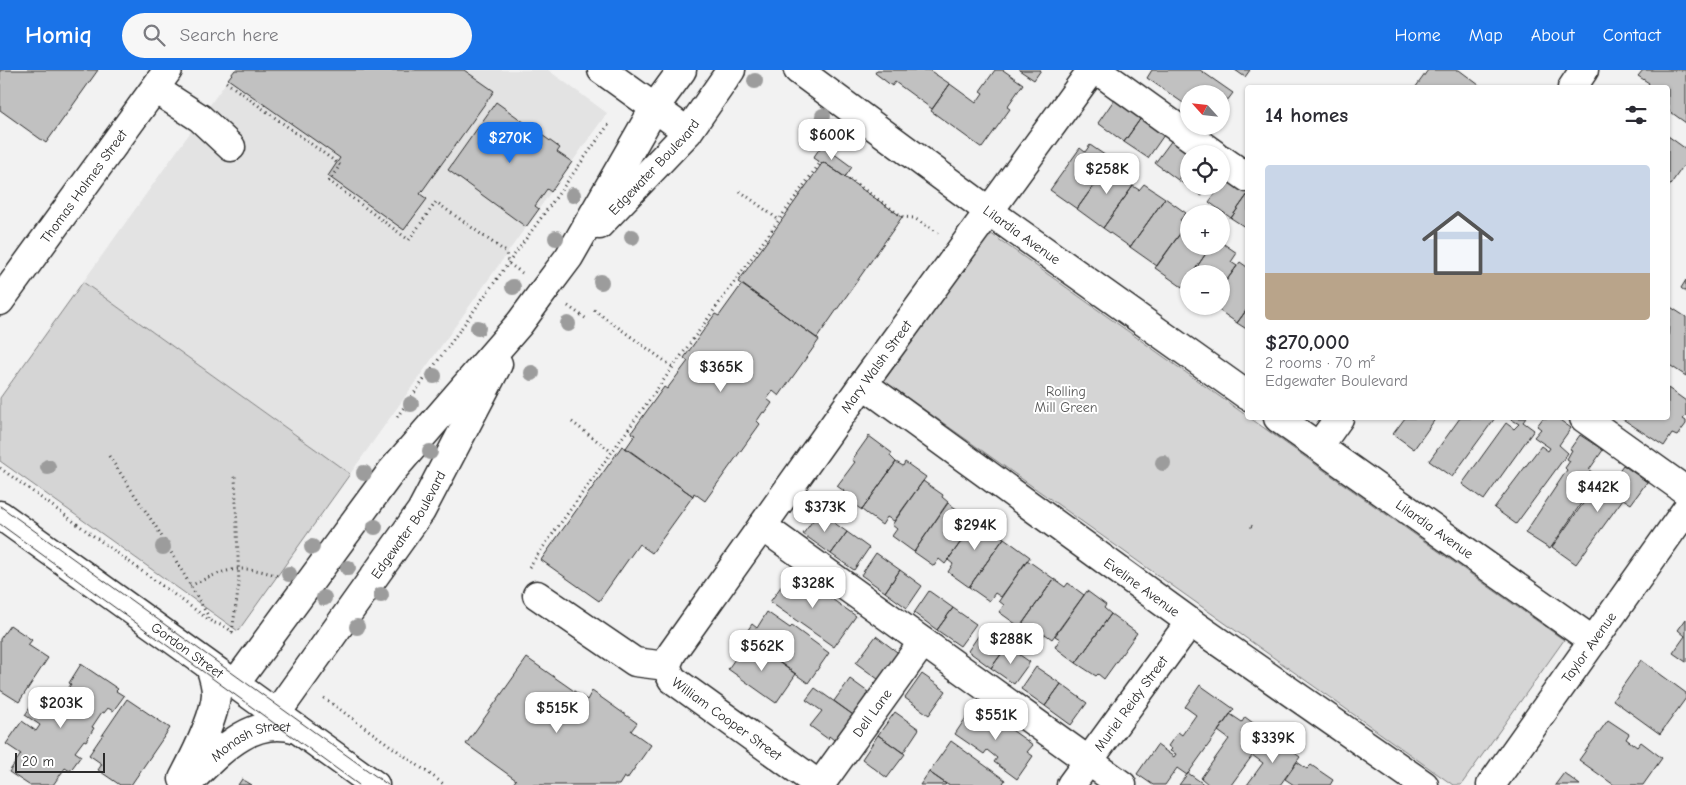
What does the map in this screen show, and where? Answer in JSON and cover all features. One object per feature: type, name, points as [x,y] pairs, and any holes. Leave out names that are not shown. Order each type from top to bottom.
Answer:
[{"type":"street","points":[[602,70],[688,132]]},
{"type":"street","name":"Edgewater Boulevard","points":[[235,684],[391,472],[520,323],[545,290],[568,257],[655,107],[682,70]]},
{"type":"street","name":"Edgewater Boulevard","points":[[568,257],[688,132],[731,70]]},
{"type":"street","name":"Lilardia Avenue","points":[[798,70],[990,212],[1245,394]]},
{"type":"street","name":"Mary Walsh Street","points":[[666,666],[672,653],[863,384],[1092,70]]},
{"type":"street","points":[[1096,70],[1201,145]]},
{"type":"street","points":[[1574,85],[1584,70]]},
{"type":"street","points":[[161,79],[231,147]]},
{"type":"street","name":"Thomas Holmes Street","points":[[0,301],[161,79]]},
{"type":"street","points":[[1230,165],[1245,176]]},
{"type":"street","name":"Edgewater Boulevard","points":[[286,722],[421,511],[520,323]]},
{"type":"street","name":"Eveline Avenue","points":[[863,384],[1190,622],[1424,785]]},
{"type":"street","name":"Lilardia Avenue","points":[[1281,420],[1593,641]]},
{"type":"street","points":[[1318,446],[1338,420]]},
{"type":"street","points":[[1587,420],[1686,491]]},
{"type":"street","name":"Taylor Avenue","points":[[1490,785],[1686,510]]},
{"type":"street","name":"Gordon Street","points":[[0,515],[375,785]]},
{"type":"street","points":[[762,526],[1122,785]]},
{"type":"street","points":[[530,585],[635,662],[666,666]]},
{"type":"street","name":"Muriel Reidy Street","points":[[1071,785],[1190,622]]},
{"type":"street","name":"Dell Lane","points":[[819,785],[923,642]]},
{"type":"street","name":"Monash Street","points":[[180,785],[203,737],[213,706],[216,694],[210,666]]},
{"type":"street","name":"William Cooper Street","points":[[666,666],[672,679],[819,785]]},
{"type":"street","name":"Monash Street","points":[[186,785],[228,746],[249,732],[273,725],[284,725],[286,722]]},
{"type":"path","points":[[226,82],[340,165],[329,181],[409,240],[436,202],[506,252],[508,262],[588,320]]},
{"type":"path","points":[[394,421],[633,92]]},
{"type":"path","points":[[530,585],[612,452],[820,162]]},
{"type":"path","points":[[845,176],[903,217],[914,218],[941,235]]},
{"type":"path","points":[[740,191],[779,220]]},
{"type":"path","points":[[594,310],[673,368]]},
{"type":"path","points":[[572,422],[612,452]]},
{"type":"path","points":[[109,456],[158,530],[212,622]]},
{"type":"path","points":[[0,468],[212,622],[226,627],[232,632]]},
{"type":"path","points":[[232,632],[239,585],[235,475]]},
{"type":"path","points":[[1251,526],[1256,529]]},
{"type":"path","points":[[190,586],[228,570],[239,568],[257,569],[281,578]]},
{"type":"path","points":[[232,632],[239,628]]},
{"type":"path","points":[[320,695],[445,785]]},
{"type":"shaded area","points":[[235,70],[548,70],[607,113],[350,474],[83,282]]},
{"type":"green space","name":"Rolling Mill Green","points":[[990,233],[1245,415],[1245,420],[1253,420],[1564,640],[1461,785],[1453,785],[884,381]]},
{"type":"green space","points":[[83,282],[350,474],[238,631],[0,461],[0,398]]},
{"type":"building","points":[[0,70],[98,70],[46,143],[0,110]]},
{"type":"building","points":[[235,70],[464,70],[494,91],[420,194],[427,199],[404,230],[328,176],[340,158],[228,79]]},
{"type":"building","points":[[877,70],[929,70],[950,84],[932,109],[895,82],[892,86],[875,73]]},
{"type":"building","points":[[995,70],[1003,70],[1023,84],[1007,107],[1010,109],[982,148],[931,111],[950,84],[976,103],[983,93],[980,91]]},
{"type":"building","points":[[1019,70],[1041,70],[1034,80]]},
{"type":"building","points":[[1152,70],[1200,70],[1222,85],[1180,85],[1180,101],[1147,78]]},
{"type":"building","points":[[1235,70],[1250,70],[1245,77]]},
{"type":"building","points":[[1428,70],[1459,70],[1479,85],[1417,85]]},
{"type":"building","points":[[1643,70],[1686,70],[1686,123],[1670,111],[1670,85],[1648,85],[1649,83],[1638,76]]},
{"type":"building","points":[[1114,100],[1141,118],[1124,142],[1098,123]]},
{"type":"building","points":[[496,102],[560,148],[557,152],[572,162],[551,192],[547,189],[535,206],[539,209],[526,227],[448,170]]},
{"type":"building","points":[[1141,118],[1164,135],[1148,158],[1124,142]]},
{"type":"building","points":[[1670,137],[1686,149],[1686,162],[1670,185]]},
{"type":"building","points":[[1172,140],[1180,146],[1180,177],[1178,180],[1155,163]]},
{"type":"building","points":[[822,145],[852,167],[845,177],[823,162],[822,164],[813,158]]},
{"type":"building","points":[[1090,145],[1112,160],[1077,209],[1050,190],[1080,148],[1085,152]]},
{"type":"building","points":[[1112,160],[1132,175],[1127,181],[1133,186],[1103,228],[1077,209]]},
{"type":"building","points":[[823,162],[902,217],[817,338],[738,282]]},
{"type":"building","points":[[1230,182],[1245,192],[1245,198],[1231,218],[1230,205],[1213,205],[1209,202],[1214,195],[1230,195]]},
{"type":"building","points":[[1144,184],[1165,198],[1130,247],[1103,228],[1133,186],[1139,190]]},
{"type":"building","points":[[1165,198],[1180,209],[1180,234],[1157,266],[1130,247]]},
{"type":"building","points":[[1245,198],[1245,227],[1231,218]]},
{"type":"building","points":[[1180,234],[1180,255],[1205,255],[1198,265],[1180,265],[1180,286],[1155,268]]},
{"type":"building","points":[[1230,248],[1237,253],[1231,262],[1237,266],[1230,276],[1230,265],[1198,265],[1205,255],[1230,255]]},
{"type":"building","points":[[1240,262],[1245,266],[1245,312],[1237,323],[1226,315],[1230,315],[1230,276]]},
{"type":"building","points":[[1686,280],[1686,292],[1681,288]]},
{"type":"building","points":[[742,284],[819,340],[779,396],[773,391],[767,399],[772,403],[757,421],[760,424],[705,501],[694,493],[693,496],[626,448],[635,435],[631,433],[664,387],[667,389],[688,361],[684,358],[715,314],[719,316]]},
{"type":"building","points":[[1670,307],[1686,317],[1686,376],[1670,365]]},
{"type":"building","points":[[1245,312],[1245,328],[1237,323]]},
{"type":"building","points":[[1670,389],[1686,401],[1686,415],[1683,419],[1686,421],[1686,424],[1677,436],[1672,434],[1664,446],[1624,420],[1670,420]]},
{"type":"building","points":[[1404,420],[1435,420],[1414,449],[1393,434]]},
{"type":"building","points":[[1459,420],[1494,420],[1452,477],[1429,461]]},
{"type":"building","points":[[1512,420],[1524,420],[1523,422],[1534,430],[1484,500],[1462,484],[1506,423],[1514,429],[1519,424]]},
{"type":"building","points":[[1542,420],[1560,420],[1571,428],[1559,445],[1568,453],[1516,524],[1494,508],[1541,446],[1548,451],[1550,448],[1534,437],[1541,429],[1537,426]]},
{"type":"building","points":[[1580,435],[1603,450],[1589,470],[1599,477],[1550,549],[1525,533],[1567,470],[1565,468],[1570,461],[1567,459],[1572,450],[1570,449]]},
{"type":"building","points":[[869,436],[892,453],[890,456],[896,462],[862,510],[841,496],[844,491],[837,486],[855,462],[852,460]]},
{"type":"building","points":[[622,446],[693,496],[652,553],[639,544],[599,601],[541,560]]},
{"type":"building","points":[[896,462],[903,466],[905,462],[926,477],[894,521],[887,517],[882,525],[862,510]]},
{"type":"building","points":[[1623,465],[1647,482],[1631,504],[1623,499],[1576,564],[1552,547],[1602,477],[1610,483]]},
{"type":"building","points":[[923,481],[943,495],[942,497],[948,502],[914,552],[892,536],[897,529],[892,525]]},
{"type":"building","points":[[948,503],[975,522],[945,564],[939,559],[934,566],[914,552]]},
{"type":"building","points":[[819,512],[847,532],[831,554],[803,534]]},
{"type":"building","points":[[980,515],[999,529],[997,533],[1004,538],[969,587],[948,572],[953,564],[948,560]]},
{"type":"building","points":[[847,532],[869,548],[854,570],[831,554]]},
{"type":"building","points":[[1004,538],[1030,557],[1001,597],[995,593],[989,601],[969,587]]},
{"type":"building","points":[[876,553],[900,570],[885,592],[861,575]]},
{"type":"building","points":[[1027,560],[1054,579],[1020,627],[999,612],[1004,605],[999,601]]},
{"type":"building","points":[[900,570],[922,586],[907,608],[885,592]]},
{"type":"building","points":[[792,571],[856,616],[834,647],[770,602]]},
{"type":"building","points":[[1054,579],[1065,587],[1068,583],[1084,595],[1052,639],[1045,634],[1040,641],[1020,627]]},
{"type":"building","points":[[929,591],[953,608],[937,630],[914,613]]},
{"type":"building","points":[[1087,591],[1106,605],[1104,608],[1111,614],[1076,663],[1055,647],[1060,639],[1055,636]]},
{"type":"building","points":[[953,608],[976,624],[960,646],[937,630]]},
{"type":"building","points":[[767,612],[790,628],[792,626],[829,653],[808,683],[743,637],[752,624],[757,628]]},
{"type":"building","points":[[1111,614],[1137,633],[1104,679],[1076,663]]},
{"type":"building","points":[[1686,619],[1686,662],[1673,653],[1685,636],[1678,630]]},
{"type":"building","points":[[10,625],[32,640],[28,645],[48,658],[19,702],[0,690],[0,639]]},
{"type":"building","points":[[983,629],[1007,646],[991,668],[968,651]]},
{"type":"building","points":[[876,636],[901,655],[882,682],[856,663]]},
{"type":"building","points":[[748,640],[796,674],[776,703],[728,669]]},
{"type":"building","points":[[1007,646],[1030,662],[1014,684],[991,668]]},
{"type":"building","points":[[527,658],[587,700],[592,691],[637,723],[631,731],[651,745],[627,779],[624,777],[619,785],[512,785],[516,780],[466,744]]},
{"type":"building","points":[[1641,660],[1686,693],[1686,698],[1660,734],[1613,700]]},
{"type":"building","points":[[81,664],[118,689],[116,691],[124,696],[113,711],[108,708],[104,713],[102,712],[92,727],[94,728],[86,741],[84,740],[75,752],[81,756],[70,771],[65,768],[53,785],[29,785],[9,772],[21,754],[6,744],[22,721],[36,731],[40,725],[25,715],[38,696],[52,706],[56,702],[58,703],[71,684],[69,683]]},
{"type":"building","points":[[1036,667],[1061,684],[1045,706],[1021,689]]},
{"type":"building","points":[[922,674],[946,691],[929,715],[905,698]]},
{"type":"building","points":[[850,679],[872,695],[856,717],[834,701]]},
{"type":"building","points":[[1061,684],[1087,703],[1071,725],[1045,706]]},
{"type":"building","points":[[1200,685],[1234,709],[1187,775],[1177,768],[1165,785],[1153,785],[1137,774],[1157,745],[1174,757],[1176,754],[1170,751],[1172,749],[1168,746],[1178,732],[1182,735],[1196,715],[1185,707]]},
{"type":"building","points":[[815,688],[856,717],[838,743],[829,736],[828,739],[810,726],[822,711],[806,700]]},
{"type":"building","points":[[127,699],[170,728],[131,785],[120,785],[98,770],[102,764],[89,755]]},
{"type":"building","points":[[975,704],[1033,745],[1027,752],[1033,756],[1017,779],[994,762],[997,758],[987,750],[984,754],[955,734]]},
{"type":"building","points":[[895,712],[919,729],[903,753],[878,735]]},
{"type":"building","points":[[1230,714],[1242,722],[1245,717],[1268,734],[1231,785],[1209,785],[1201,778],[1229,739],[1218,731]]},
{"type":"building","points":[[1608,720],[1629,734],[1626,739],[1637,747],[1641,742],[1662,758],[1643,785],[1614,785],[1579,760]]},
{"type":"building","points":[[878,735],[905,754],[887,778],[862,759]]},
{"type":"building","points":[[1264,739],[1275,746],[1279,741],[1300,757],[1280,785],[1247,785],[1263,763],[1252,755]]},
{"type":"building","points":[[951,741],[1005,780],[1002,785],[948,785],[929,772]]},
{"type":"building","points":[[1297,762],[1307,769],[1311,765],[1333,780],[1330,785],[1294,785],[1285,779]]},
{"type":"building","points":[[929,772],[946,784],[920,785]]},
{"type":"building","points":[[1188,773],[1205,785],[1179,785]]},
{"type":"building","points":[[1564,773],[1580,785],[1555,785]]},
{"type":"building","points":[[242,779],[252,785],[238,785]]},
{"type":"tram line","points":[[0,506],[388,785]]},
{"type":"tram line","points":[[0,524],[359,785]]}]
